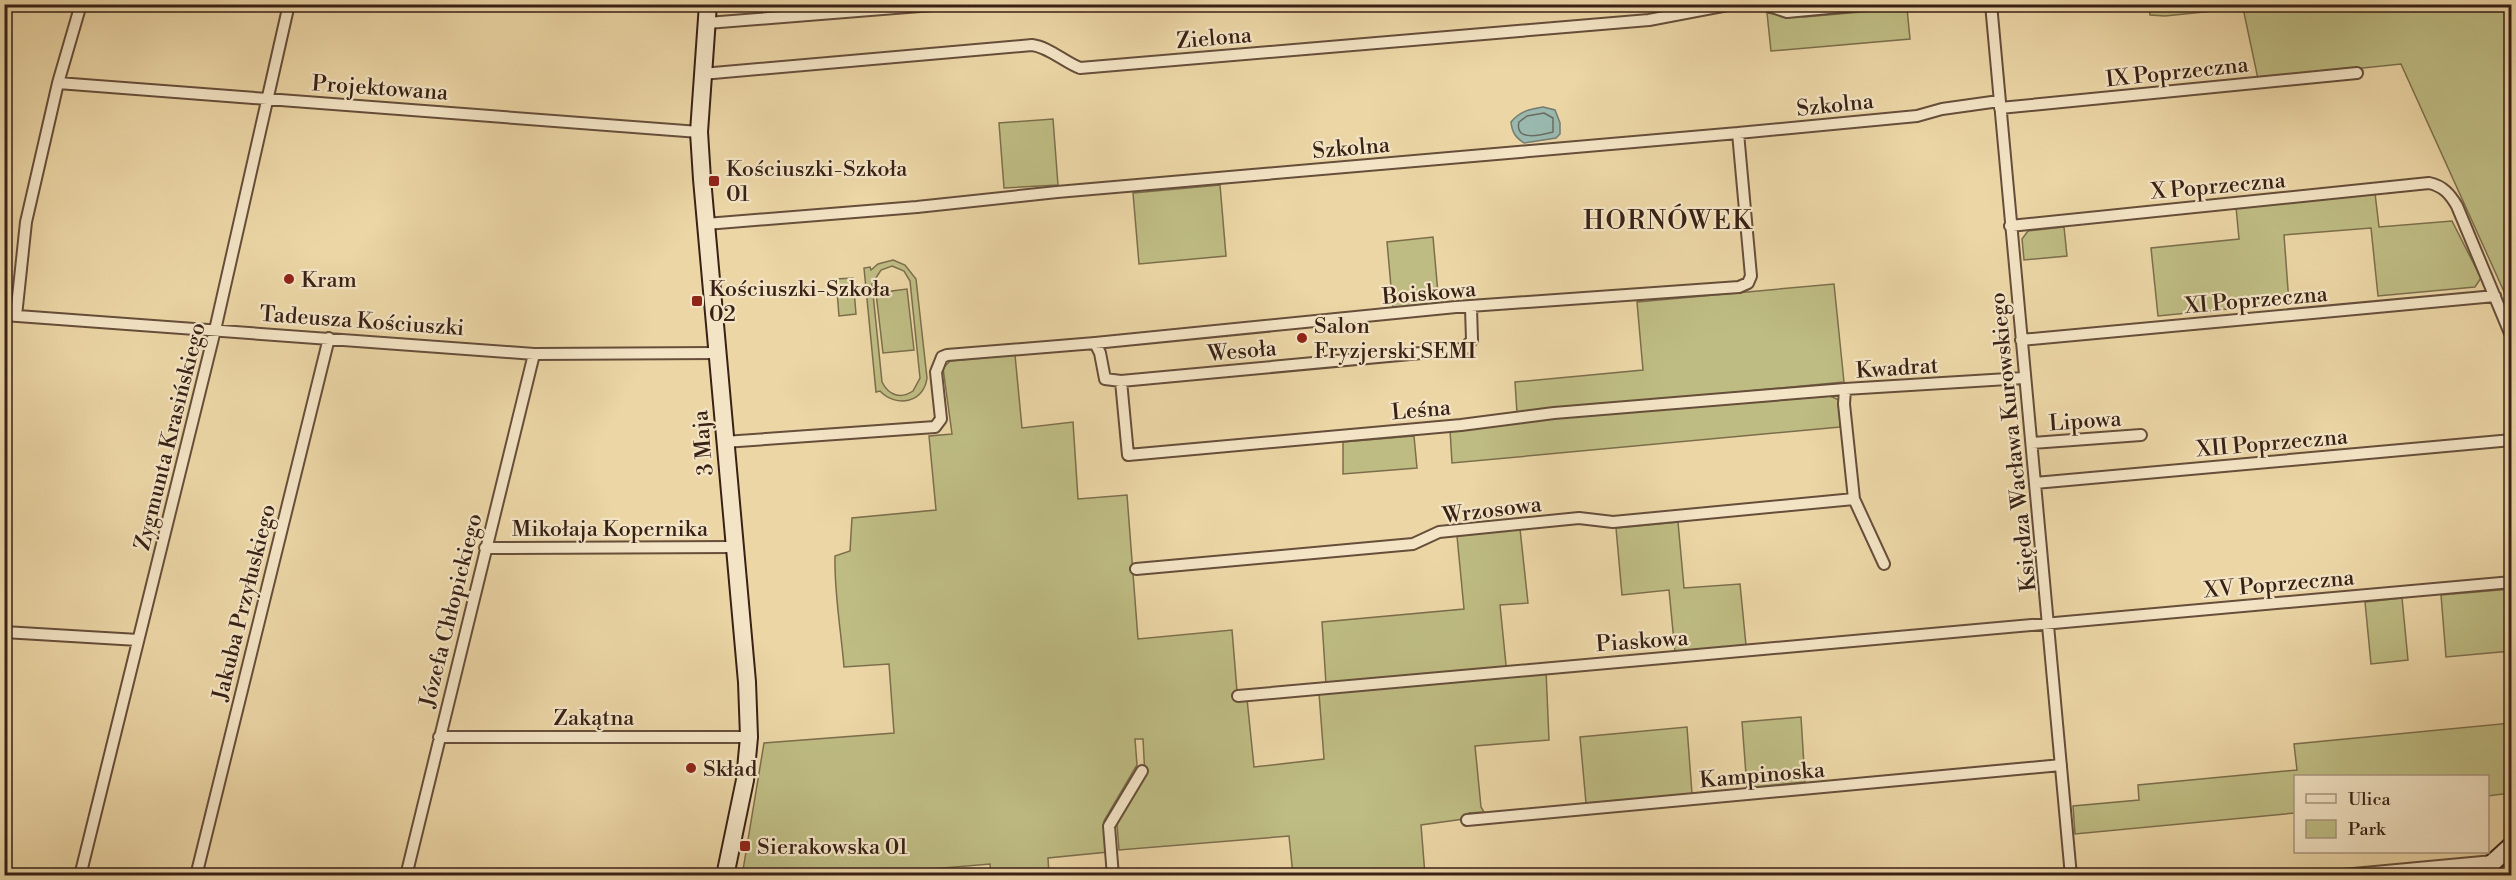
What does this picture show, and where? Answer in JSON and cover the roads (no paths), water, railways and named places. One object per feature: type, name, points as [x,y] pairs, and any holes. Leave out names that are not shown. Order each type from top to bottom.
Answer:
[{"type":"street","points":[[10,315],[26,222],[58,83],[81,4]]},
{"type":"street","name":"Zygmunta Krasińskiego","points":[[80,876],[215,330],[289,4]]},
{"type":"street","name":"3 Maja","points":[[708,4],[699,132],[716,353],[747,682],[749,737],[745,780],[725,876]]},
{"type":"street","points":[[707,23],[945,4]]},
{"type":"street","name":"Zielona","points":[[702,74],[1032,45],[1080,68],[1649,20],[1733,4]]},
{"type":"street","points":[[1763,4],[1788,12],[1871,4]]},
{"type":"street","name":"Księdza Wacława Kurowskiego","points":[[1991,4],[2071,876]]},
{"type":"street","name":"IX Poprzeczna","points":[[2000,105],[2357,73]]},
{"type":"street","name":"Projektowana","points":[[58,83],[699,132]]},
{"type":"street","name":"Szkolna","points":[[706,224],[1738,134],[1917,116],[1942,109],[2000,105]]},
{"type":"street","name":"Boiskowa","points":[[724,442],[935,428],[941,419],[936,372],[942,357],[947,355],[1444,309],[1739,287],[1748,283],[1751,276],[1738,134]]},
{"type":"street","name":"X Poprzeczna","points":[[2010,226],[2429,183],[2443,187],[2457,206],[2495,296]]},
{"type":"street","points":[[2495,296],[2511,338]]},
{"type":"street","name":"XI Poprzeczna","points":[[2021,340],[2495,296]]},
{"type":"street","name":"Wesoła","points":[[1121,381],[1464,350],[1472,340],[1471,308]]},
{"type":"street","name":"Tadeusza Kościuszki","points":[[10,315],[534,354],[716,353]]},
{"type":"street","name":"Jakuba Przyłuskiego","points":[[196,876],[329,338]]},
{"type":"street","points":[[1095,343],[1100,353],[1105,379],[1121,381]]},
{"type":"street","name":"Józefa Chłopickiego","points":[[405,876],[534,354]]},
{"type":"street","name":"Kwadrat","points":[[1884,564],[1854,499],[1844,404],[1845,389],[2024,378]]},
{"type":"street","name":"Leśna","points":[[1121,381],[1128,455],[1461,425],[1554,413],[1845,389]]},
{"type":"street","name":"Lipowa","points":[[2032,443],[2141,435]]},
{"type":"street","name":"XII Poprzeczna","points":[[2035,483],[2511,440]]},
{"type":"street","name":"Wrzosowa","points":[[1136,569],[1413,544],[1439,532],[1579,518],[1612,522],[1854,499]]},
{"type":"street","name":"Mikołaja Kopernika","points":[[485,548],[734,547]]},
{"type":"street","name":"XV Poprzeczna","points":[[2049,623],[2511,582]]},
{"type":"street","name":"Piaskowa","points":[[1238,696],[2049,623]]},
{"type":"street","points":[[4,632],[138,640]]},
{"type":"street","name":"Zakątna","points":[[439,737],[749,737]]},
{"type":"street","name":"Kampinoska","points":[[1467,820],[2061,765]]},
{"type":"street","points":[[1113,876],[1109,825],[1142,771]]},
{"type":"street","points":[[2478,876],[2511,845]]},
{"type":"street","points":[[2332,876],[2494,861]]},
{"type":"water","points":[[1543,107],[1555,110],[1560,123],[1560,134],[1556,138],[1524,143],[1514,134],[1511,122],[1526,111]]},
{"type":"place","name":"Kościuszki-Szkoła 01","points":[[714,181]]},
{"type":"place","name":"Kram","points":[[289,279]]},
{"type":"place","name":"Kościuszki-Szkoła 02","points":[[697,301]]},
{"type":"place","name":"Salon Fryzjerski SEMI","points":[[1302,338]]},
{"type":"place","name":"Skład","points":[[691,768]]},
{"type":"place","name":"Sierakowska 01","points":[[745,846]]},
{"type":"district","name":"HORNÓWEK","points":[[1668,220]]}]
